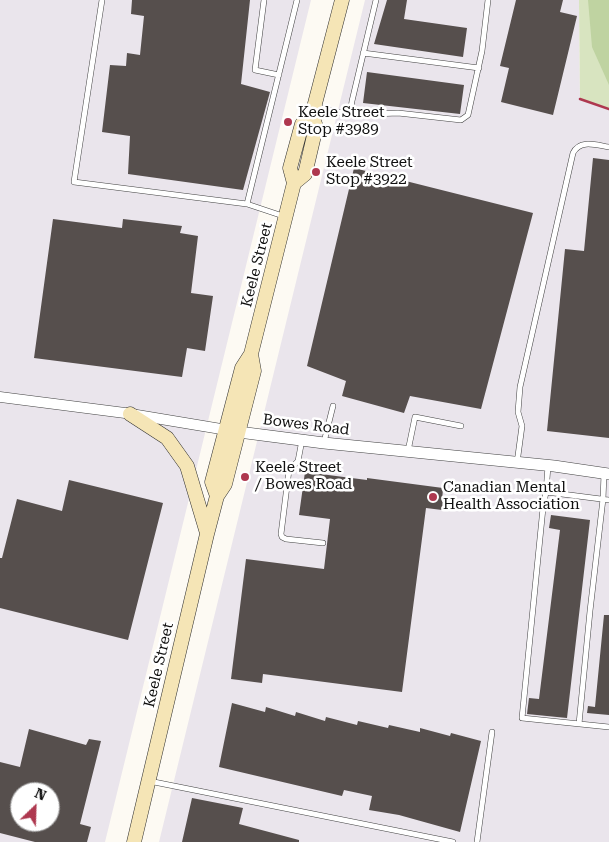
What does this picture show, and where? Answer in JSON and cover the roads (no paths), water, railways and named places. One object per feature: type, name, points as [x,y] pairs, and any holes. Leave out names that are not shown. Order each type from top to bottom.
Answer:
[{"type":"main road","name":"Keele Street","points":[[134,842],[217,496],[212,482],[233,431],[242,368],[251,354],[294,183],[305,174],[316,127],[313,111],[339,1]]},
{"type":"main road","points":[[130,414],[167,438],[187,466],[207,534]]},
{"type":"street","name":"Bowes Road","points":[[0,397],[324,443],[548,466],[607,474]]},
{"type":"lane","points":[[102,0],[74,182],[247,204],[286,217]]},
{"type":"lane","points":[[264,0],[255,70],[279,75]]},
{"type":"lane","points":[[247,204],[297,0]]},
{"type":"lane","points":[[350,114],[376,0]]},
{"type":"lane","points":[[313,111],[350,114],[398,113],[461,120],[468,115],[479,68],[488,0]]},
{"type":"lane","points":[[363,53],[479,68]]},
{"type":"lane","points":[[517,463],[522,426],[518,412],[520,387],[572,153],[574,149],[585,143],[609,147]]},
{"type":"lane","points":[[324,443],[332,406]]},
{"type":"lane","points":[[408,452],[415,416],[461,426]]},
{"type":"lane","points":[[302,440],[298,462],[289,470],[281,534],[286,539],[324,543]]},
{"type":"lane","points":[[548,466],[522,718],[609,727]]},
{"type":"lane","points":[[579,724],[590,611],[606,499],[607,474]]},
{"type":"lane","points":[[546,492],[606,499]]},
{"type":"lane","points":[[477,842],[492,732]]},
{"type":"lane","points":[[149,781],[453,842]]},
{"type":"railway","points":[[580,99],[609,109]]},
{"type":"place","name":"Keele Street Stop #3989","points":[[288,122]]},
{"type":"place","name":"Keele Street Stop #3922","points":[[316,172]]},
{"type":"place","name":"Keele Street / Bowes Road","points":[[245,477]]},
{"type":"place","name":"Canadian Mental Health Association","points":[[433,497]]}]
